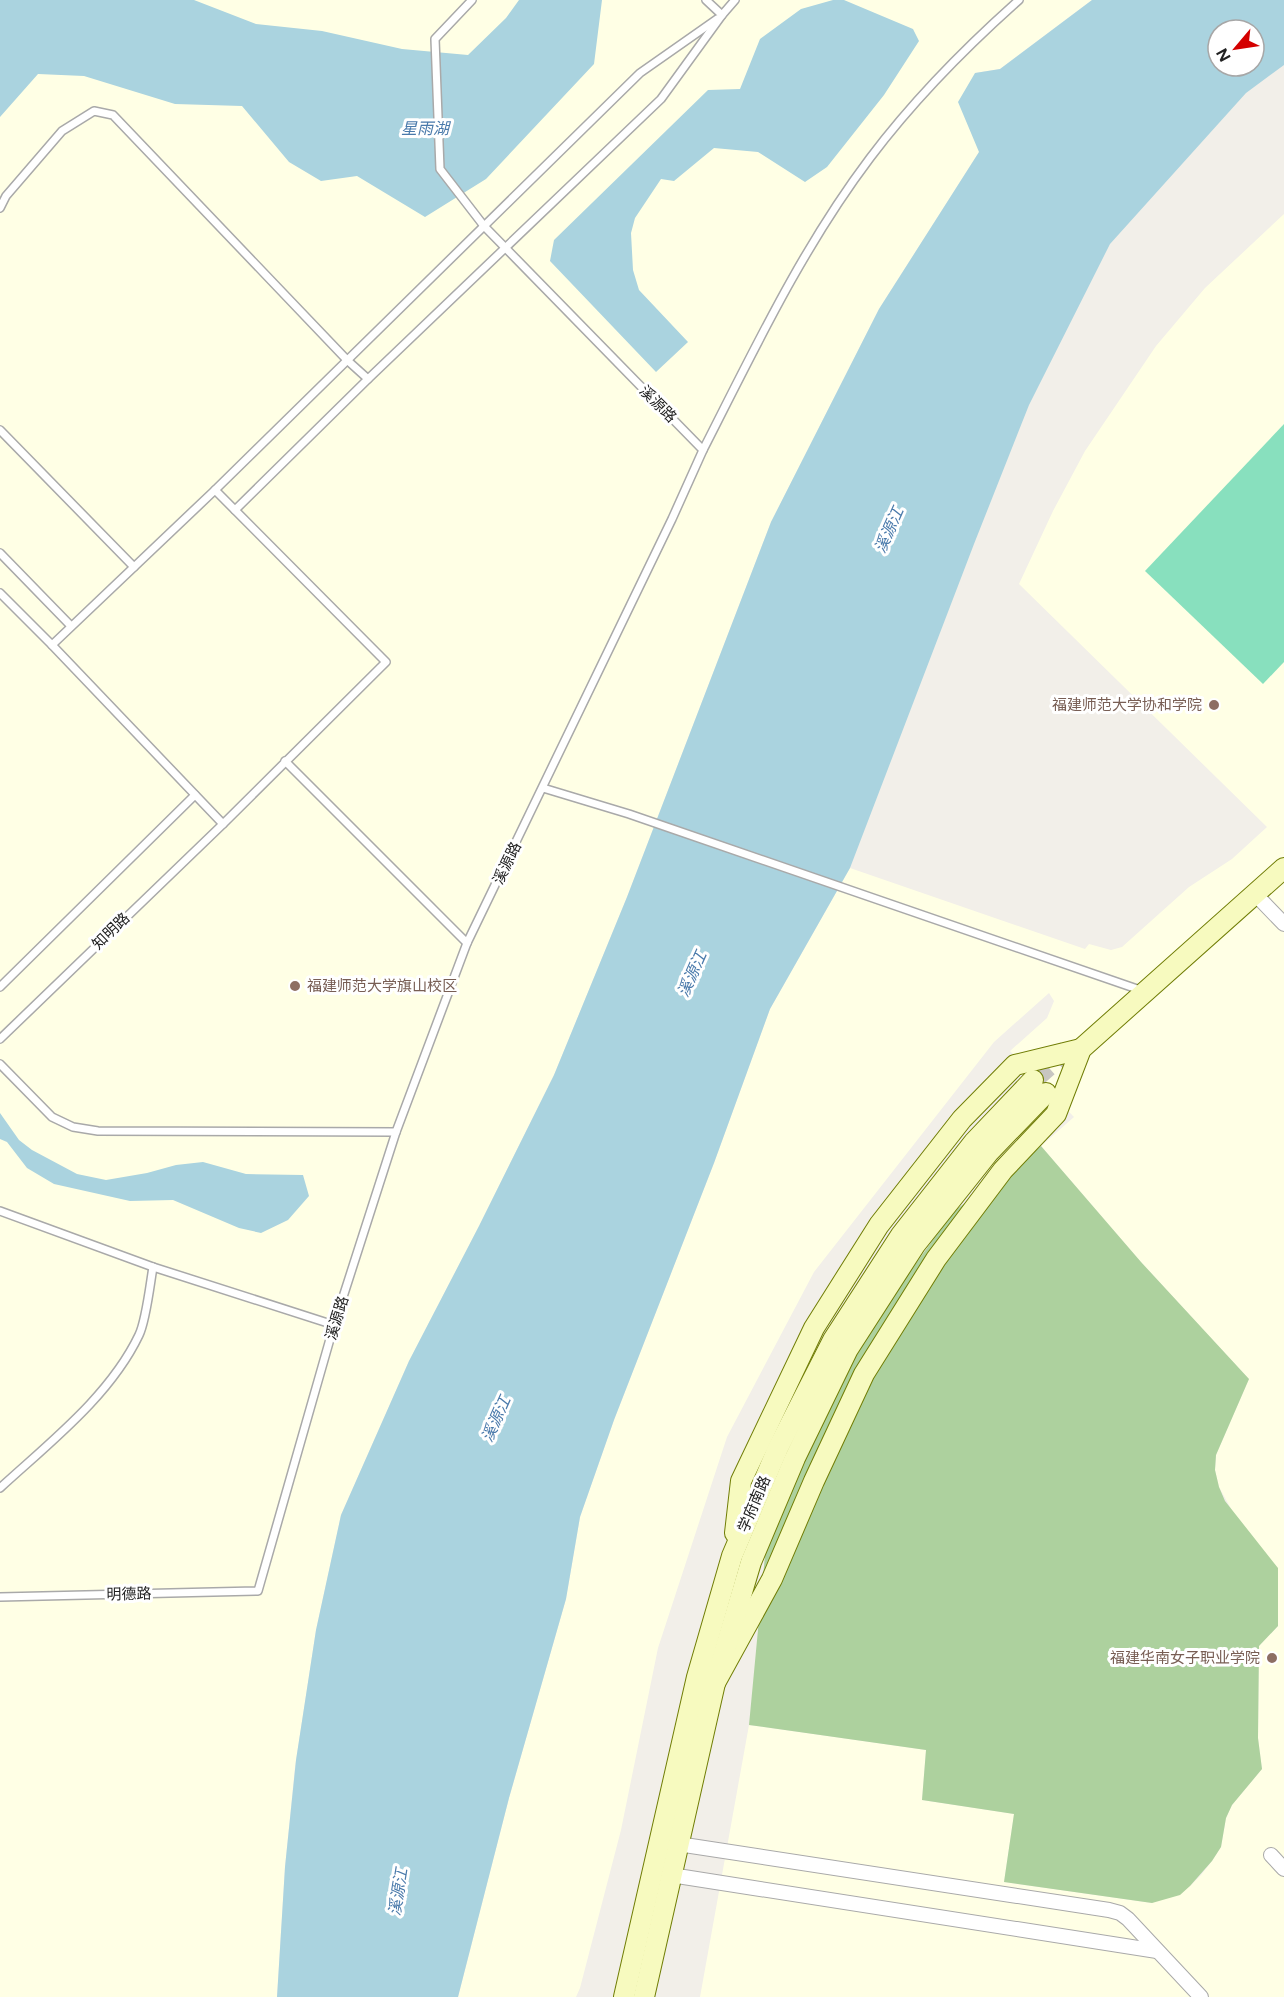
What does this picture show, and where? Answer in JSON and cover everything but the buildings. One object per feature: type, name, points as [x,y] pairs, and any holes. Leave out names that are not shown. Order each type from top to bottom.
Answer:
[{"type":"main road","points":[[732,1556],[741,1481],[814,1328],[879,1226],[962,1119],[1015,1065],[1081,1049],[1284,868]]},
{"type":"main road","points":[[715,1683],[772,1579],[814,1480],[864,1374],[936,1259],[1003,1170],[1056,1114],[1081,1049]]},
{"type":"main road","name":"学府南路","points":[[624,1997],[697,1677],[732,1556],[778,1448],[833,1340],[901,1235],[974,1142],[1039,1087],[915,1245],[848,1350],[795,1458],[751,1562],[715,1683],[644,1997]]},
{"type":"street","points":[[1255,894],[1284,924]]},
{"type":"street","points":[[678,1844],[1120,1913],[1201,1997]]},
{"type":"street","points":[[1271,1855],[1284,1869]]},
{"type":"street","points":[[671,1875],[1157,1951]]},
{"type":"lane","name":"溪源路","points":[[258,1591],[334,1324],[396,1132],[467,943],[704,450],[484,226],[440,169],[435,39],[472,0]]},
{"type":"lane","points":[[706,0],[722,15]]},
{"type":"lane","points":[[215,490],[235,510],[661,99],[735,0]]},
{"type":"lane","points":[[704,450],[780,297],[835,208],[870,157],[977,38],[1019,0]]},
{"type":"lane","points":[[52,645],[215,490],[640,73],[722,15]]},
{"type":"lane","points":[[0,208],[6,196],[62,131],[94,111],[113,115],[368,380]]},
{"type":"lane","points":[[0,430],[134,567]]},
{"type":"lane","name":"知明路","points":[[0,1039],[223,824],[386,662],[235,510]]},
{"type":"lane","points":[[0,553],[71,626]]},
{"type":"lane","points":[[0,593],[223,824]]},
{"type":"lane","points":[[285,761],[467,943]]},
{"type":"lane","points":[[543,788],[628,814],[1146,992]]},
{"type":"lane","points":[[0,987],[195,795]]},
{"type":"lane","points":[[0,1064],[52,1118],[73,1127],[98,1131],[396,1132]]},
{"type":"lane","points":[[0,1211],[153,1268],[334,1324]]},
{"type":"lane","points":[[0,1488],[105,1389],[140,1334],[153,1268]]},
{"type":"lane","name":"明德路","points":[[0,1597],[258,1591]]},
{"type":"shaded area","name":"福建师范大学旗山校区","points":[[0,0],[1092,0],[1000,69],[975,73],[979,152],[879,309],[771,522],[627,897],[554,1075],[409,1361],[341,1515],[316,1630],[295,1767],[285,1867],[277,1997],[0,1997]]},
{"type":"shaded area","points":[[1284,214],[1284,1997],[700,1997],[749,1725],[926,1750],[922,1800],[1014,1814],[1004,1882],[1152,1903],[1190,1886],[1201,1875],[1221,1847],[1226,1818],[1232,1805],[1262,1769],[1258,1738],[1259,1646],[1278,1626],[1234,1514],[1219,1487],[1215,1470],[1216,1455],[1249,1379],[1141,1262],[1041,1146],[1074,1117],[1010,1051],[1047,1018],[1054,1001],[1049,993],[994,1042],[814,1272],[727,1437],[658,1648],[621,1830],[576,1997],[458,1997],[509,1798],[566,1599],[580,1517],[614,1420],[714,1163],[770,1009],[850,868],[1085,949],[1089,944],[1111,950],[1122,947],[1189,887],[1232,859],[1267,827],[1019,584],[1053,511],[1085,451],[1156,346],[1205,288]]},
{"type":"green space","points":[[1284,424],[1284,662],[1263,684],[1145,571]]},
{"type":"green space","points":[[1041,1146],[1141,1262],[1249,1379],[1216,1455],[1215,1470],[1225,1501],[1278,1568],[1278,1626],[1259,1646],[1258,1738],[1262,1769],[1232,1805],[1226,1818],[1221,1847],[1212,1861],[1180,1895],[1152,1903],[1004,1882],[1014,1814],[922,1800],[926,1750],[749,1725],[766,1545],[847,1359],[953,1212]]},
{"type":"water","name":"星雨湖","points":[[0,0],[194,0],[256,24],[322,31],[402,49],[468,55],[506,18],[519,0],[602,0],[594,64],[486,179],[425,217],[357,176],[321,181],[289,162],[242,106],[175,104],[84,76],[38,74],[0,117]]},
{"type":"water","points":[[833,0],[844,0],[913,29],[919,41],[884,95],[827,167],[805,182],[758,152],[714,148],[674,181],[661,179],[635,218],[631,233],[633,270],[639,290],[688,342],[656,372],[550,261],[554,240],[708,90],[740,89],[760,39],[801,9]]},
{"type":"water","name":"溪源江","points":[[1092,0],[1284,0],[1284,65],[1246,93],[1110,244],[1029,405],[850,868],[770,1009],[714,1163],[614,1420],[580,1517],[566,1599],[509,1798],[458,1997],[277,1997],[285,1867],[296,1760],[316,1630],[341,1515],[409,1361],[554,1075],[627,897],[771,522],[879,309],[979,152],[958,102],[975,73],[1000,69]]},
{"type":"water","points":[[0,1113],[19,1140],[32,1150],[77,1174],[106,1180],[176,1165],[203,1162],[246,1174],[303,1175],[309,1196],[288,1220],[261,1233],[239,1228],[173,1200],[130,1201],[54,1184],[27,1168],[7,1142],[0,1139]]},
{"type":"tunnel","points":[[1033,1080],[1067,1050]]},
{"type":"place","name":"福建师范大学协和学院","points":[[1214,705]]},
{"type":"place","name":"福建师范大学旗山校区","points":[[295,986]]},
{"type":"place","name":"福建华南女子职业学院","points":[[1272,1658]]}]
